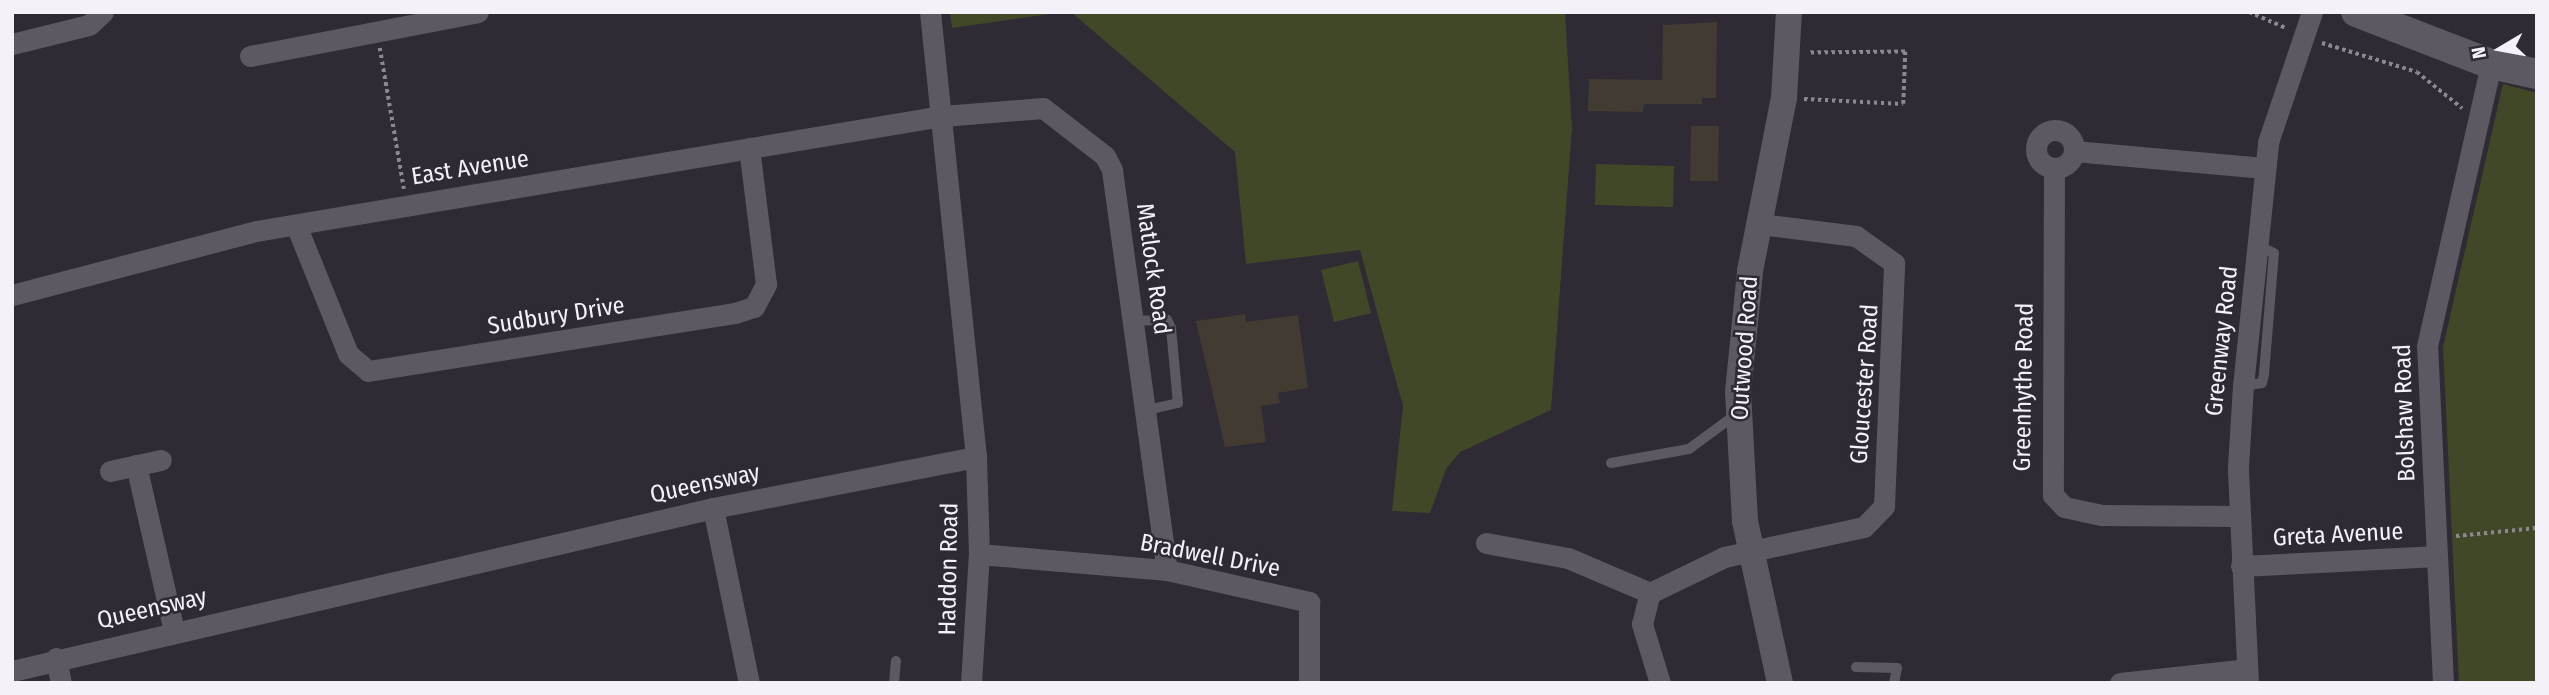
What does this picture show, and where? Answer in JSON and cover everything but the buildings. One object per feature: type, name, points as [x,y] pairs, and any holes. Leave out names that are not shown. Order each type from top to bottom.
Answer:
[{"type":"main road","points":[[2356,12],[2490,64],[2537,74]]},
{"type":"street","points":[[12,44],[89,25],[103,12]]},
{"type":"street","points":[[250,56],[376,21],[478,12]]},
{"type":"street","points":[[930,12],[976,457]]},
{"type":"street","name":"Outwood Road","points":[[1780,683],[1751,552],[1738,413],[1745,305],[1784,98],[1789,12]]},
{"type":"street","name":"Greenway Road","points":[[2247,676],[2240,516],[2243,386],[2264,168],[2276,109],[2312,12]]},
{"type":"street","name":"Bolshaw Road","points":[[2443,683],[2427,346],[2490,64]]},
{"type":"street","name":"Matlock Road","points":[[942,116],[1043,108],[1105,156],[1142,320],[1156,409],[1167,570]]},
{"type":"street","name":"East Avenue","points":[[12,295],[220,238],[942,116]]},
{"type":"street","points":[[2044,134],[2066,134],[2074,151],[2067,164],[2054,169],[2035,150],[2044,134]]},
{"type":"street","name":"Sudbury Drive","points":[[296,225],[348,354],[368,371],[722,316],[754,307],[765,284],[749,148]]},
{"type":"street","points":[[2074,151],[2264,168]]},
{"type":"street","name":"Greenhythe Road","points":[[2054,169],[2053,495],[2064,507],[2102,515],[2240,516]]},
{"type":"street","name":"Gloucester Road","points":[[1650,593],[1699,566],[1864,527],[1884,506],[1898,281],[1894,263],[1872,242],[1761,224]]},
{"type":"street","name":"Queensway","points":[[12,671],[56,658],[713,508],[976,457]]},
{"type":"street","name":"Haddon Road","points":[[971,683],[979,554],[976,457]]},
{"type":"street","points":[[110,471],[161,460]]},
{"type":"street","points":[[135,466],[174,631]]},
{"type":"street","points":[[713,508],[749,683]]},
{"type":"street","points":[[1486,543],[1568,558],[1650,593],[1642,624],[1660,683]]},
{"type":"street","name":"Greta Avenue","points":[[2241,566],[2436,547]]},
{"type":"street","name":"Bradwell Drive","points":[[979,554],[1167,570],[1309,602],[1309,683]]},
{"type":"street","points":[[56,658],[61,683]]},
{"type":"street","points":[[2120,683],[2247,676]]},
{"type":"lane","points":[[1142,320],[1167,320],[1171,328],[1180,383],[1178,403],[1156,409]]},
{"type":"lane","points":[[1611,463],[1689,449],[1738,413]]},
{"type":"lane","points":[[894,683],[896,661]]},
{"type":"lane","points":[[1856,667],[1897,668],[1894,683]]},
{"type":"path","points":[[2249,12],[2291,30]]},
{"type":"path","points":[[376,21],[407,205]]},
{"type":"path","points":[[2323,43],[2417,72],[2460,107],[2479,113]]},
{"type":"path","points":[[1784,98],[1903,104],[1905,52],[1788,53]]},
{"type":"path","points":[[2436,547],[2537,528]]},
{"type":"green space","points":[[950,12],[1064,12],[952,28]]},
{"type":"green space","points":[[1071,12],[1565,12],[1572,128],[1551,410],[1460,452],[1446,469],[1430,513],[1392,511],[1403,406],[1360,250],[1246,264],[1235,152]]},
{"type":"green space","points":[[2503,84],[2537,93],[2537,683],[2459,683],[2443,347]]},
{"type":"green space","points":[[1596,164],[1674,166],[1673,207],[1595,205]]},
{"type":"green space","points":[[1358,261],[1371,313],[1334,322],[1321,270]]}]
